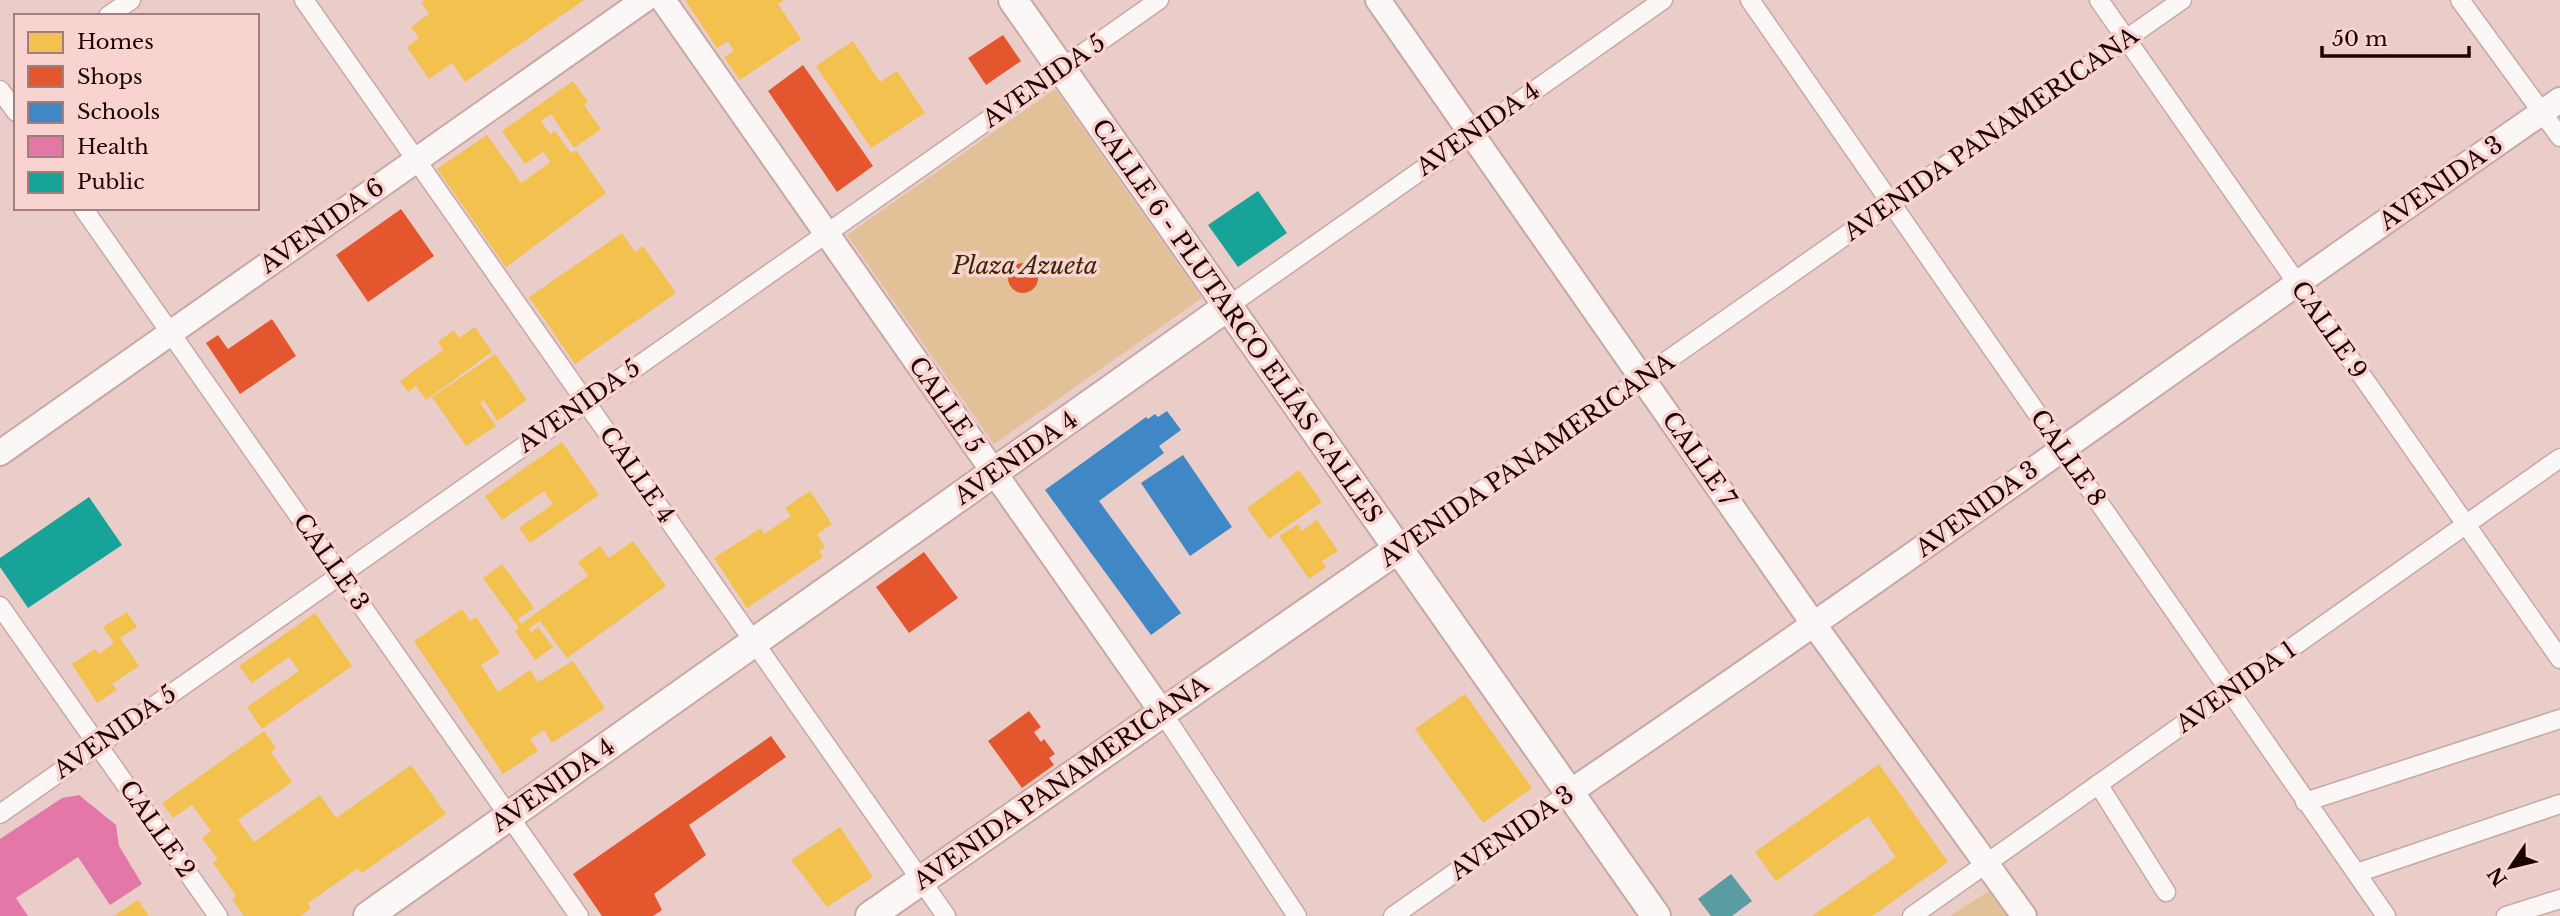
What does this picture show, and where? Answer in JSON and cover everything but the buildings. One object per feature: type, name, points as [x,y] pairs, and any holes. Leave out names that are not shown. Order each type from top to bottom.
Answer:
[{"type":"main road","name":"CALLE 6 - PLUTARCO ELÍAS CALLES","points":[[1013,0],[1656,916]]},
{"type":"main road","name":"AVENIDA 4","points":[[368,916],[1227,307]]},
{"type":"main road","name":"AVENIDA PANAMERICANA","points":[[870,916],[1398,549]]},
{"type":"street","points":[[111,14],[131,0]]},
{"type":"street","name":"CALLE 4","points":[[304,0],[946,916]]},
{"type":"street","name":"AVENIDA 6","points":[[0,453],[644,0]]},
{"type":"street","name":"CALLE 5","points":[[663,0],[1162,712],[1297,916]]},
{"type":"street","name":"AVENIDA 5","points":[[0,814],[1159,0]]},
{"type":"street","name":"CALLE 7","points":[[1378,0],[1815,626],[2024,916]]},
{"type":"street","name":"AVENIDA 4","points":[[1227,307],[1663,0]]},
{"type":"street","name":"CALLE 8","points":[[1750,0],[2386,916]]},
{"type":"street","name":"CALLE 9","points":[[2099,0],[2560,659]]},
{"type":"street","name":"AVENIDA PANAMERICANA","points":[[1398,549],[1644,380],[2182,0]]},
{"type":"street","points":[[2460,0],[2551,107],[2560,137]]},
{"type":"street","points":[[4,89],[14,108]]},
{"type":"street","name":"AVENIDA 3","points":[[1393,916],[1815,626],[2297,283],[2551,107]]},
{"type":"street","name":"CALLE 3","points":[[84,210],[579,916]]},
{"type":"street","name":"AVENIDA 1","points":[[1912,916],[2560,458]]},
{"type":"street","name":"CALLE 2","points":[[0,606],[218,916]]},
{"type":"street","points":[[2305,802],[2560,719]]},
{"type":"street","points":[[2098,784],[2166,892]]},
{"type":"street","points":[[2357,873],[2560,804]]},
{"type":"street","points":[[2506,916],[2560,899]]},
{"type":"green space","name":"Plaza Azueta","points":[[1055,89],[1202,298],[994,444],[847,235]]},
{"type":"green space","points":[[1989,891],[2014,916],[1950,916]]},
{"type":"water","points":[[1731,874],[1752,901],[1732,916],[1711,916],[1698,899]]}]
